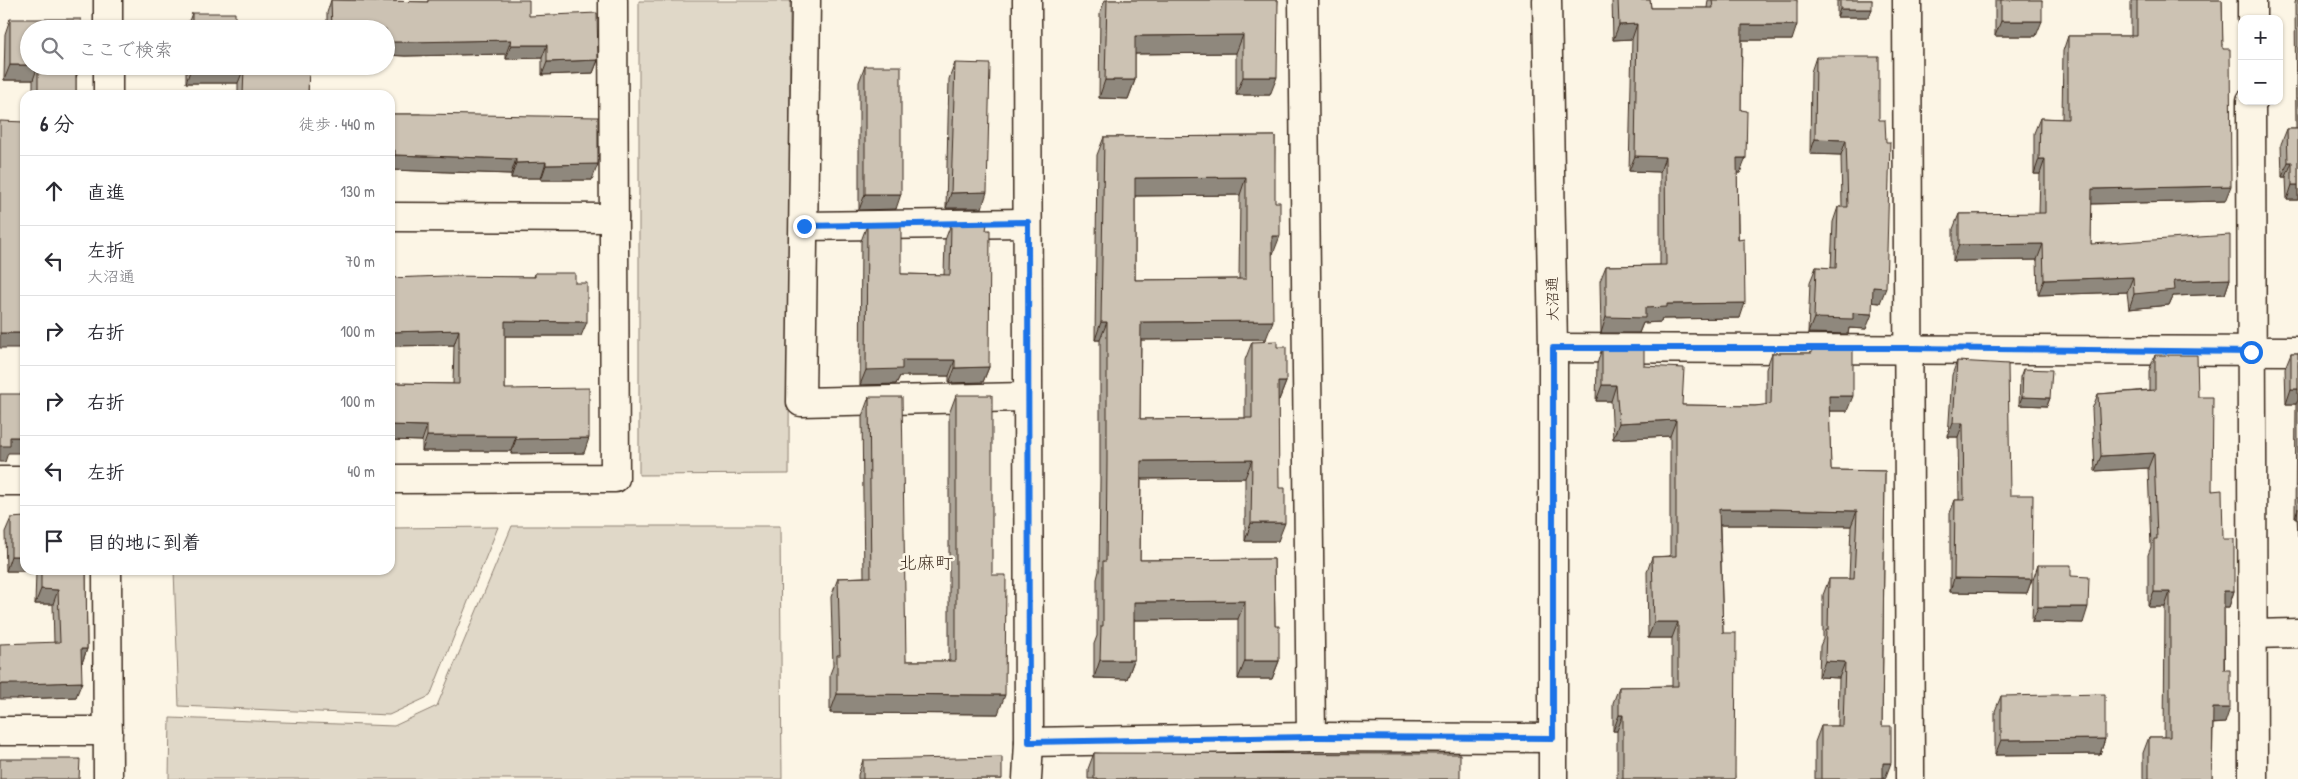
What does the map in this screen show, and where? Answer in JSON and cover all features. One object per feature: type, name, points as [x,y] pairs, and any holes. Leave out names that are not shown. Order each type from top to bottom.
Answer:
[{"type":"street","points":[[108,0],[108,20]]},
{"type":"street","points":[[395,479],[615,478],[613,0]]},
{"type":"street","points":[[806,0],[802,402],[1028,397]]},
{"type":"street","points":[[1027,0],[1029,742],[1027,779]]},
{"type":"street","points":[[1304,0],[1311,737]]},
{"type":"street","name":"大沼通","points":[[1547,0],[1553,348],[1553,779]]},
{"type":"street","points":[[1906,0],[1910,779]]},
{"type":"street","points":[[2252,0],[2252,15]]},
{"type":"street","points":[[108,75],[108,90]]},
{"type":"street","points":[[2251,105],[2253,779]]},
{"type":"street","points":[[395,217],[614,218]]},
{"type":"street","points":[[804,226],[1028,222]]},
{"type":"street","points":[[1553,348],[2298,351]]},
{"type":"street","points":[[0,481],[20,481]]},
{"type":"street","points":[[107,575],[108,779]]},
{"type":"street","points":[[2253,634],[2298,633]]},
{"type":"street","points":[[0,731],[108,731]]},
{"type":"street","points":[[1029,742],[1311,737],[1553,738]]},
{"type":"shaded area","points":[[639,1],[790,1],[789,474],[639,475]]},
{"type":"shaded area","points":[[512,526],[780,526],[782,779],[169,779],[170,718],[394,726],[437,706]]},
{"type":"shaded area","points":[[498,527],[430,696],[389,715],[179,706],[174,575],[395,575],[395,528]]},
{"type":"building","points":[[331,0],[428,2],[428,0],[529,0],[529,16],[597,13],[598,60],[547,62],[547,45],[511,45],[511,40],[395,42],[395,20],[332,20]]},
{"type":"building","points":[[1107,0],[1278,0],[1277,77],[1243,77],[1243,35],[1135,36],[1135,80],[1105,80]]},
{"type":"building","points":[[1618,0],[1650,0],[1651,8],[1713,8],[1712,0],[1797,0],[1797,25],[1742,25],[1741,110],[1747,111],[1746,158],[1737,158],[1738,240],[1744,239],[1745,303],[1667,304],[1667,307],[1645,308],[1645,318],[1606,317],[1606,266],[1666,265],[1665,157],[1635,156],[1637,24],[1619,25]]},
{"type":"building","points":[[1840,0],[1872,0],[1872,9],[1840,9]]},
{"type":"building","points":[[2001,0],[2042,0],[2042,21],[2001,21]]},
{"type":"building","points":[[2137,0],[2222,0],[2223,49],[2230,49],[2231,186],[2092,189],[2091,244],[2230,235],[2230,279],[2174,281],[2175,290],[2134,294],[2133,277],[2044,280],[2043,244],[1959,245],[1959,214],[2045,213],[2045,159],[2039,159],[2040,118],[2068,119],[2068,36],[2137,36]]},
{"type":"building","points":[[192,13],[235,13],[235,20],[192,20]]},
{"type":"building","points":[[10,19],[81,19],[20,20],[20,65],[10,65]]},
{"type":"building","points":[[1816,57],[1879,57],[1879,120],[1885,120],[1886,142],[1890,142],[1886,288],[1873,287],[1872,314],[1853,313],[1853,319],[1814,318],[1816,267],[1836,268],[1838,207],[1848,207],[1846,140],[1815,139]]},
{"type":"building","points":[[955,63],[990,64],[987,192],[951,193]]},
{"type":"building","points":[[865,66],[901,66],[901,194],[865,194]]},
{"type":"building","points":[[38,75],[76,75],[76,90],[38,90]]},
{"type":"building","points":[[244,75],[309,75],[308,90],[243,90]]},
{"type":"building","points":[[395,114],[598,117],[598,164],[546,165],[546,162],[516,163],[516,159],[395,155]]},
{"type":"building","points":[[0,121],[20,122],[20,333],[0,333]]},
{"type":"building","points":[[2287,129],[2298,129],[2298,185],[2292,185],[2292,162],[2288,162]]},
{"type":"building","points":[[1275,136],[1275,202],[1280,202],[1280,236],[1272,236],[1273,321],[1141,322],[1140,419],[1252,418],[1252,342],[1277,341],[1277,347],[1286,347],[1286,382],[1278,382],[1279,488],[1285,488],[1285,523],[1251,523],[1252,460],[1141,461],[1140,560],[1274,559],[1275,626],[1279,626],[1279,661],[1245,661],[1245,601],[1134,602],[1134,660],[1100,660],[1101,626],[1103,626],[1103,561],[1106,561],[1107,461],[1107,322],[1101,322],[1104,137]],"holes":[[[1246,177],[1246,279],[1135,280],[1135,178]]]},
{"type":"building","points":[[951,224],[987,224],[986,230],[990,230],[989,367],[955,368],[955,360],[902,360],[902,369],[866,370],[867,225],[901,225],[901,274],[950,275]]},
{"type":"building","points":[[535,273],[575,273],[575,283],[587,283],[587,322],[505,321],[505,389],[589,388],[589,438],[516,439],[516,436],[427,436],[427,426],[395,425],[395,383],[459,384],[459,330],[395,332],[395,278],[445,276],[535,277]]},
{"type":"building","points":[[1602,348],[1644,348],[1644,366],[1684,368],[1682,405],[1755,406],[1771,404],[1772,353],[1812,353],[1812,349],[1853,349],[1853,396],[1829,396],[1831,470],[1885,471],[1882,726],[1891,726],[1891,763],[1883,763],[1883,779],[1821,779],[1821,726],[1843,726],[1845,662],[1825,661],[1829,579],[1854,579],[1857,511],[1719,509],[1723,633],[1736,633],[1735,779],[1623,779],[1623,715],[1619,715],[1619,687],[1678,686],[1678,622],[1654,622],[1652,557],[1676,556],[1676,420],[1619,423],[1616,385],[1602,385]]},
{"type":"building","points":[[2291,353],[2298,353],[2298,389],[2291,389]]},
{"type":"building","points":[[2155,355],[2197,355],[2198,397],[2213,397],[2212,491],[2222,490],[2223,539],[2234,539],[2234,591],[2224,591],[2224,670],[2230,670],[2230,708],[2213,708],[2212,779],[2149,779],[2149,737],[2170,737],[2170,592],[2154,592],[2154,539],[2157,539],[2154,453],[2101,456],[2098,394],[2155,390]]},
{"type":"building","points":[[1957,361],[2008,364],[2010,495],[2033,495],[2032,579],[1954,578],[1955,500],[1964,500],[1963,423],[1953,423]]},
{"type":"building","points":[[2023,369],[2052,370],[2050,398],[2022,397]]},
{"type":"building","points":[[0,394],[20,394],[20,437],[10,437],[10,446],[0,446]]},
{"type":"building","points":[[956,395],[992,395],[992,575],[1006,575],[1005,695],[837,694],[837,655],[840,655],[838,578],[871,577],[869,397],[902,397],[906,661],[956,661]]},
{"type":"building","points":[[20,517],[20,556],[11,556],[11,518]]},
{"type":"building","points":[[2038,565],[2071,565],[2071,576],[2089,577],[2088,607],[2038,607]]},
{"type":"building","points":[[41,575],[86,575],[87,649],[81,649],[82,682],[0,684],[0,644],[60,642],[58,590],[41,589]]},
{"type":"building","points":[[2105,694],[2105,739],[2001,740],[2001,696]]},
{"type":"building","points":[[1094,753],[1460,754],[1460,779],[1094,779]]},
{"type":"building","points":[[1002,757],[1002,779],[863,779],[863,760]]},
{"type":"building","points":[[0,759],[80,759],[79,779],[0,779]]},
{"type":"district","name":"北麻町","points":[[926,562]]},
{"type":"route","points":[[804,226],[1028,222],[1029,742],[1311,737],[1553,738],[1553,348],[1909,348],[2251,352]]}]
